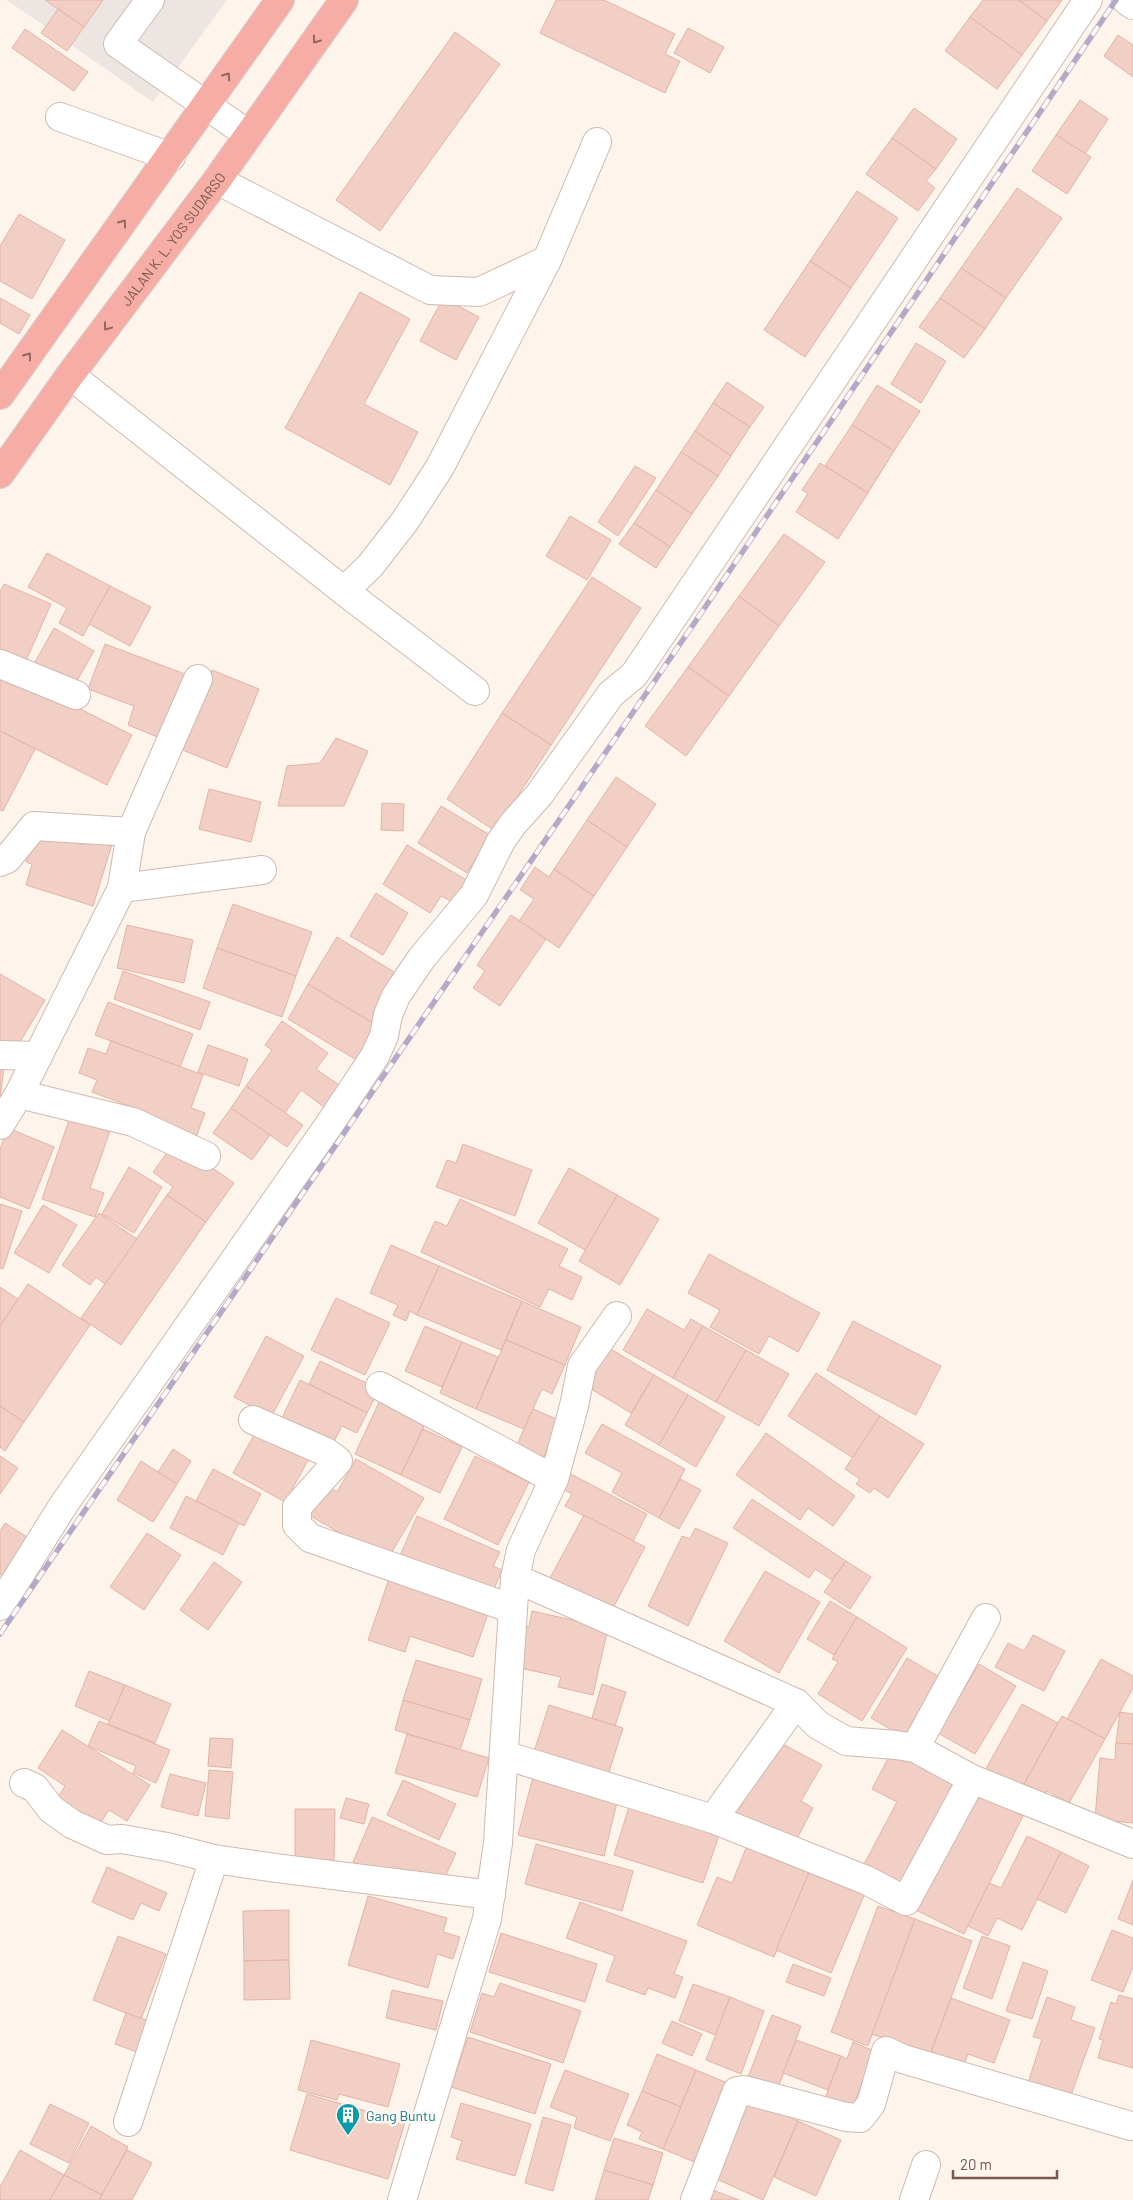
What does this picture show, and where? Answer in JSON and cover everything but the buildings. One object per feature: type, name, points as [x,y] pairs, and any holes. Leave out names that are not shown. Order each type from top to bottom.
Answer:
[{"type":"highway","points":[[0,395],[171,157],[280,0]]},
{"type":"highway","name":"JALAN K. L. YOS SUDARSO","points":[[0,474],[70,375],[217,180],[344,0]]},
{"type":"street","points":[[150,0],[118,44],[249,135]]},
{"type":"street","points":[[0,1606],[64,1504],[329,1126],[375,1056],[384,1036],[388,1015],[396,996],[421,959],[474,895],[501,840],[539,795],[611,694],[634,675],[1088,0]]},
{"type":"street","points":[[1126,0],[1133,6]]},
{"type":"street","points":[[60,117],[171,157]]},
{"type":"street","points":[[344,591],[370,566],[405,521],[440,467],[547,260],[597,142]]},
{"type":"street","points":[[217,180],[430,290],[479,292],[547,260]]},
{"type":"street","points":[[70,375],[475,692]]},
{"type":"street","points":[[0,664],[76,695]]},
{"type":"street","points":[[0,1125],[19,1094],[122,888],[131,832],[198,679]]},
{"type":"street","points":[[0,862],[7,860],[34,826],[131,832]]},
{"type":"street","points":[[122,888],[262,870]]},
{"type":"street","points":[[0,1055],[38,1056]]},
{"type":"street","points":[[19,1094],[133,1122],[206,1156]]},
{"type":"street","points":[[402,2200],[487,1920],[498,1843],[515,1578],[522,1550],[554,1479],[574,1406],[582,1366],[617,1316]]},
{"type":"street","points":[[380,1386],[554,1479]]},
{"type":"street","points":[[253,1420],[326,1452],[338,1461],[297,1507],[297,1525],[310,1538],[513,1609]]},
{"type":"street","points":[[515,1578],[796,1703],[818,1724],[846,1741],[915,1748],[972,1779],[1133,1844]]},
{"type":"street","points":[[915,1748],[986,1618]]},
{"type":"street","points":[[713,1818],[796,1703]]},
{"type":"street","points":[[504,1755],[713,1818],[866,1880],[906,1900],[972,1779]]},
{"type":"street","points":[[24,1783],[35,1788],[52,1809],[72,1824],[107,1840],[122,1839],[149,1843],[214,1859],[276,1868],[491,1895]]},
{"type":"street","points":[[128,2122],[214,1859]]},
{"type":"street","points":[[695,2200],[737,2091],[744,2090],[846,2117],[860,2118],[871,2104],[886,2051],[903,2059],[1131,2126]]},
{"type":"street","points":[[914,2200],[926,2165]]},
{"type":"shaded area","points":[[7,0],[227,0],[153,102]]},
{"type":"railway","points":[[0,1634],[691,628],[1116,0]]},
{"type":"place","name":"Gang Buntu","points":[[348,2136]]}]
